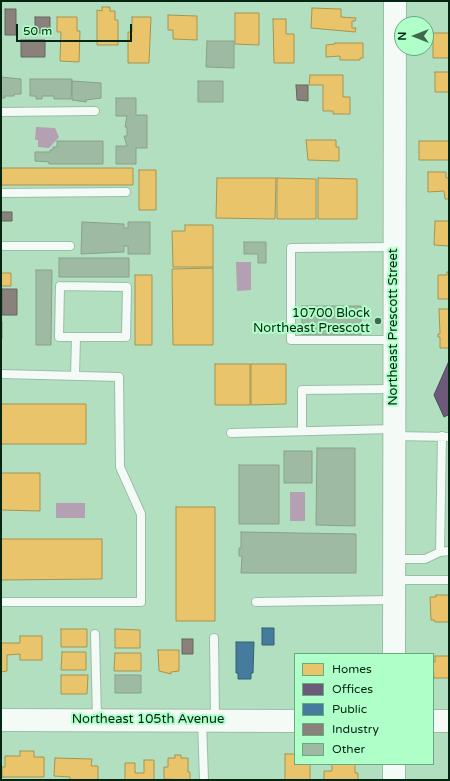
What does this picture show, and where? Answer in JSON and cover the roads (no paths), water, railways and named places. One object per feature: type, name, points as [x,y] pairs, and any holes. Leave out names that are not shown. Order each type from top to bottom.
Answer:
[{"type":"street","name":"Northeast Prescott Street","points":[[394,653],[394,247],[396,1]]},
{"type":"street","name":"Northeast 105th Avenue","points":[[1,720],[294,721]]},
{"type":"street","points":[[434,721],[449,722]]},
{"type":"street","points":[[394,765],[394,780]]},
{"type":"lane","points":[[1,112],[95,111]]},
{"type":"lane","points":[[1,193],[126,192]]},
{"type":"lane","points":[[1,246],[70,246]]},
{"type":"lane","points":[[394,247],[291,248],[292,340],[394,340]]},
{"type":"lane","points":[[60,286],[126,287],[126,337],[76,337],[59,337],[60,286]]},
{"type":"lane","points":[[75,376],[76,337]]},
{"type":"lane","points":[[1,374],[119,377],[120,468],[141,514],[141,602],[1,602]]},
{"type":"lane","points":[[302,431],[302,390],[394,389]]},
{"type":"lane","points":[[231,433],[302,431],[394,433],[445,437],[440,552]]},
{"type":"lane","points":[[394,580],[425,559],[440,552],[449,551]]},
{"type":"lane","points":[[256,602],[394,580],[449,580]]},
{"type":"lane","points":[[95,634],[97,720]]},
{"type":"lane","points":[[204,780],[214,638]]},
{"type":"place","name":"10700 Block Northeast Prescott","points":[[378,321]]}]
